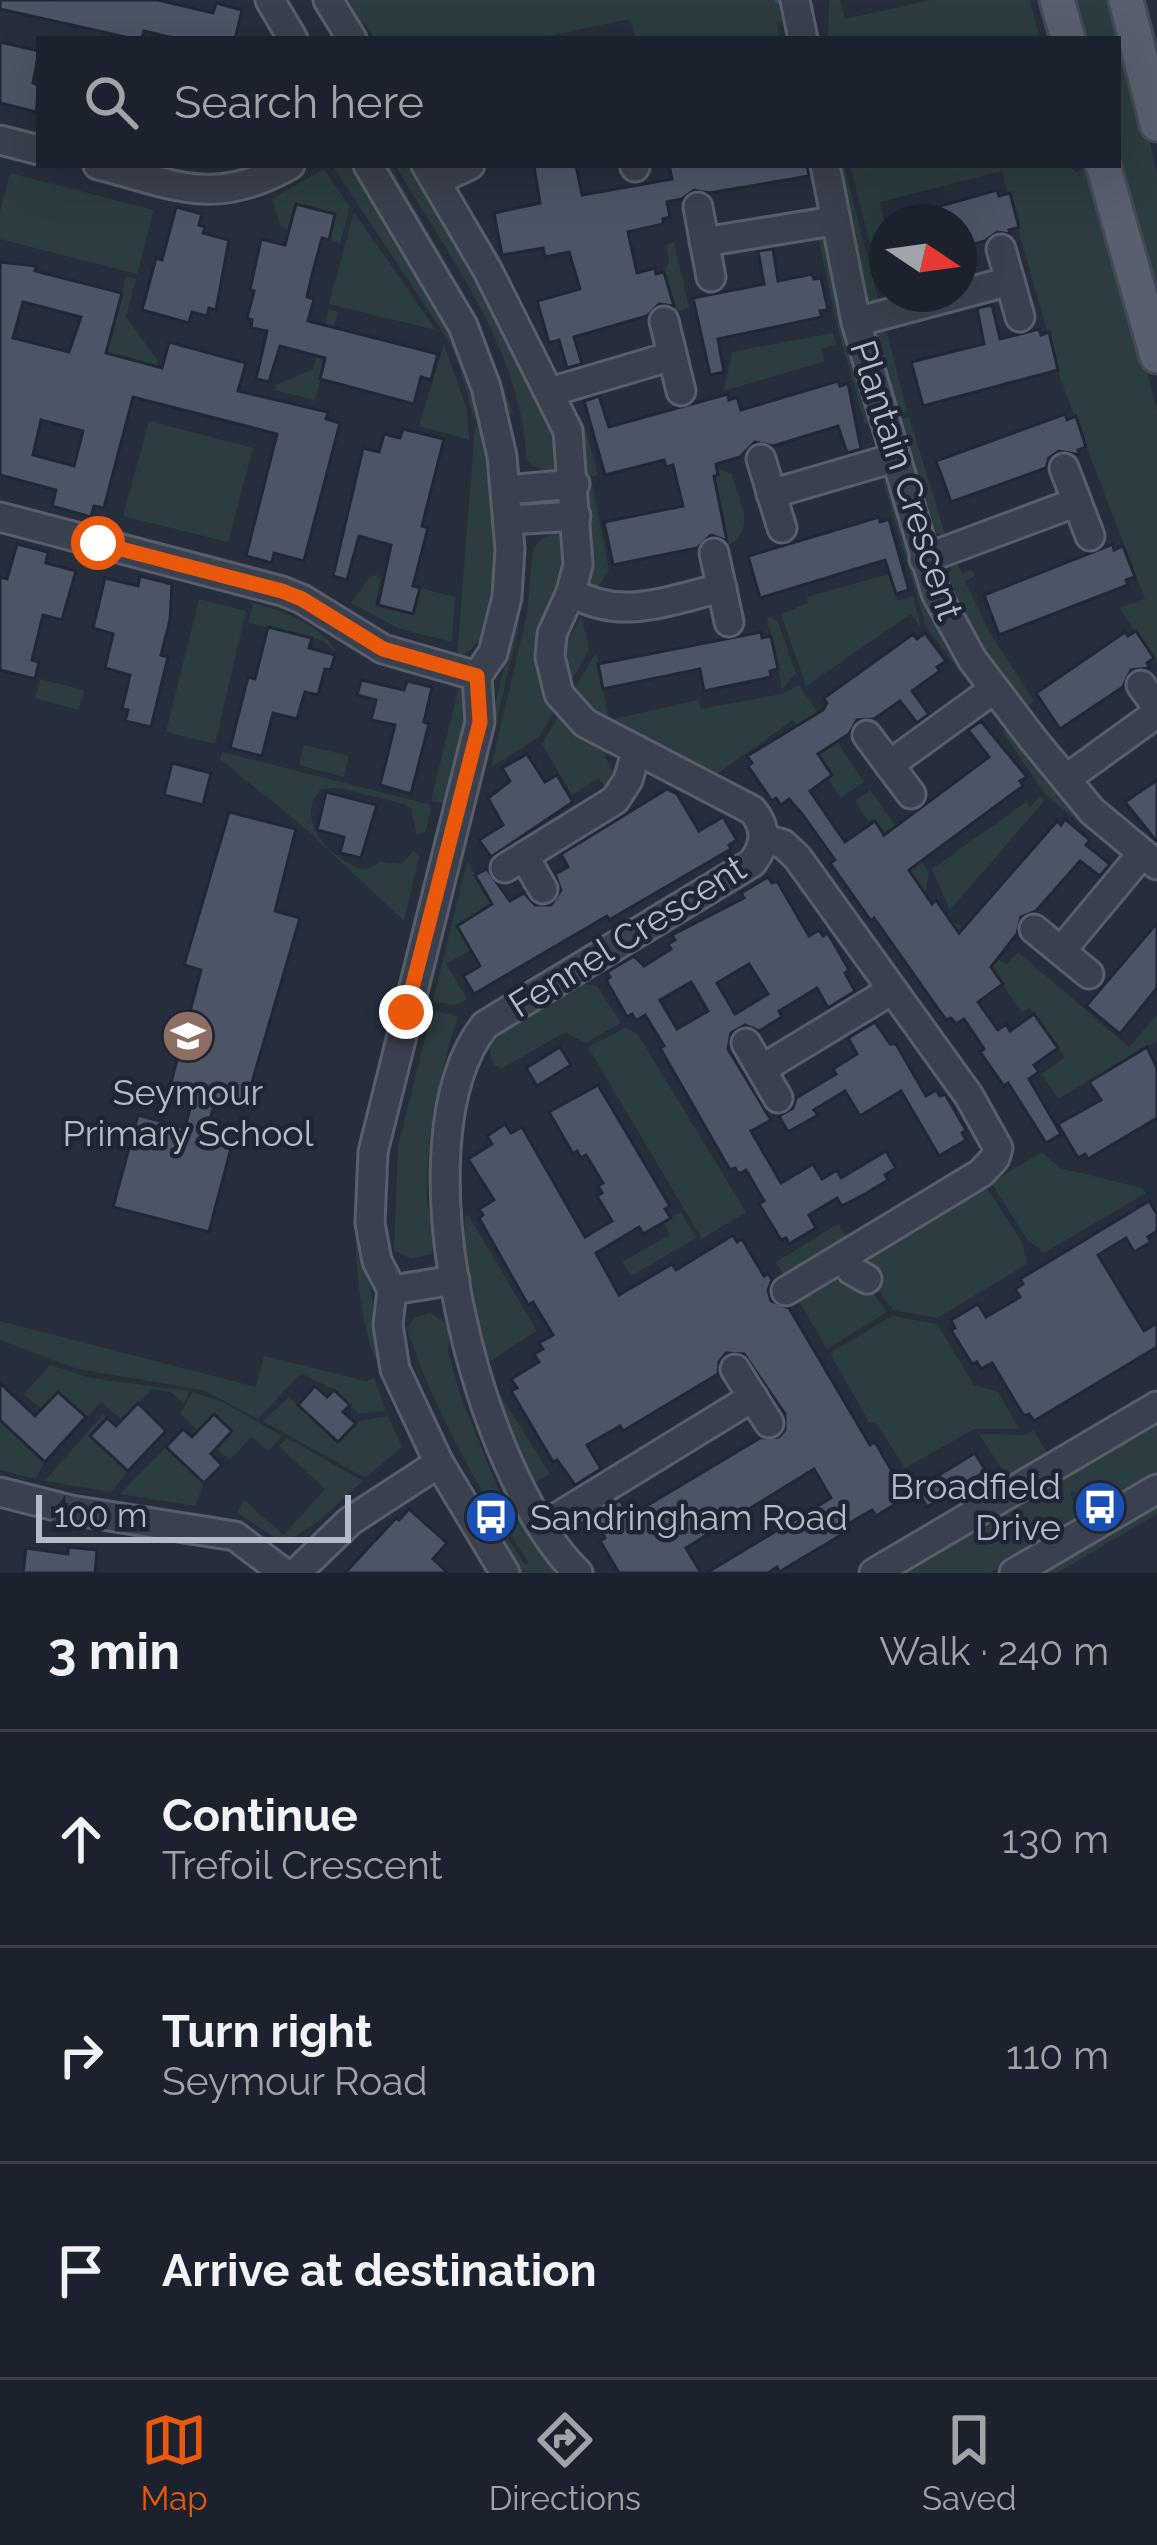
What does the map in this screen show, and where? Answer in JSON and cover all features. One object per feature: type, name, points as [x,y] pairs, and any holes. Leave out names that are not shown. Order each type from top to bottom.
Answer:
[{"type":"main road","points":[[1058,0],[1067,36]]},
{"type":"main road","points":[[1126,0],[1157,124]]},
{"type":"main road","points":[[1104,168],[1157,356]]},
{"type":"street","points":[[270,0],[291,36]]},
{"type":"street","points":[[328,0],[350,36]]},
{"type":"street","points":[[795,0],[802,36]]},
{"type":"street","points":[[0,140],[36,149]]},
{"type":"street","points":[[112,168],[220,192],[252,184],[284,168]]},
{"type":"street","points":[[370,168],[463,326],[486,387],[507,490],[503,619],[493,653],[477,676],[480,722],[373,1152],[371,1239],[392,1290],[391,1352],[412,1409],[505,1573]]},
{"type":"street","name":"Plantain Crescent","points":[[825,168],[856,322],[924,559],[951,625],[994,689],[1092,811],[1149,860]]},
{"type":"street","points":[[431,173],[568,431],[575,484],[507,490]]},
{"type":"street","points":[[698,207],[711,277]]},
{"type":"street","points":[[704,242],[833,220]]},
{"type":"street","points":[[1001,249],[1020,316]]},
{"type":"street","points":[[856,322],[1010,281]]},
{"type":"street","points":[[664,321],[681,391]]},
{"type":"street","points":[[550,392],[672,356]]},
{"type":"street","points":[[772,494],[894,458]]},
{"type":"street","points":[[761,459],[782,528]]},
{"type":"street","points":[[1064,468],[1090,536]]},
{"type":"street","name":"Fennel Crescent","points":[[575,484],[578,565],[552,634],[550,657],[559,694],[578,718],[752,810],[764,839],[752,862],[499,1015],[477,1035],[451,1110],[447,1193],[467,1348],[510,1469],[542,1526],[578,1573]]},
{"type":"street","points":[[924,559],[1077,502]]},
{"type":"street","points":[[509,520],[576,516]]},
{"type":"street","points":[[0,517],[282,591],[383,649],[477,676]]},
{"type":"street","points":[[714,553],[729,622]]},
{"type":"street","points":[[571,592],[591,604],[614,609],[722,588]]},
{"type":"street","points":[[889,765],[994,689]]},
{"type":"street","points":[[1066,779],[1152,702]]},
{"type":"street","points":[[867,735],[911,794]]},
{"type":"street","points":[[543,889],[514,862],[614,800],[628,780],[637,750]]},
{"type":"street","points":[[764,839],[783,844],[797,857],[977,1108],[998,1148],[981,1173],[786,1292]]},
{"type":"street","points":[[1061,951],[1149,860]]},
{"type":"street","points":[[1034,929],[1089,974]]},
{"type":"street","points":[[762,1069],[892,990]]},
{"type":"street","points":[[746,1042],[778,1098]]},
{"type":"street","points":[[843,1257],[851,1270],[866,1279]]},
{"type":"street","points":[[392,1290],[455,1280]]},
{"type":"street","points":[[735,1369],[769,1423]]},
{"type":"street","points":[[542,1526],[752,1396]]},
{"type":"street","points":[[874,1573],[1157,1406]]},
{"type":"street","points":[[296,1573],[350,1521],[439,1463]]},
{"type":"street","points":[[1014,1573],[1157,1489]]},
{"type":"street","points":[[0,1492],[71,1510],[235,1536],[284,1573]]},
{"type":"shaded area","points":[[338,0],[789,0],[793,20],[777,23],[779,36],[635,36],[630,19],[548,36],[373,36],[364,22],[351,23]]},
{"type":"shaded area","points":[[829,0],[840,0],[845,19],[931,0],[1030,0],[1039,36],[828,36]]},
{"type":"shaded area","points":[[1069,0],[1115,0],[1157,172],[1157,305],[1119,168],[1121,36],[1078,36]]},
{"type":"shaded area","points":[[334,168],[357,168],[431,291],[460,350],[483,420],[474,420],[448,340]]},
{"type":"shaded area","points":[[384,168],[392,168],[479,320],[513,413],[506,415]]},
{"type":"shaded area","points":[[397,168],[419,168],[454,229],[565,452],[557,476],[544,479],[542,469],[526,458],[511,379],[497,341]]},
{"type":"shaded area","points":[[835,168],[845,168],[869,264],[866,299]]},
{"type":"shaded area","points":[[851,168],[1071,168],[1076,172],[1094,168],[1157,410],[1157,663],[1119,608],[1145,599],[1061,381],[1002,171],[869,204],[869,240]]},
{"type":"shaded area","points":[[324,169],[350,207],[340,243],[329,240],[335,214],[296,204],[289,230],[281,228],[272,199]]},
{"type":"shaded area","points":[[10,173],[154,210],[137,274],[0,239],[0,212]]},
{"type":"shaded area","points":[[354,212],[436,330],[329,304]]},
{"type":"shaded area","points":[[818,236],[829,247],[875,422],[865,424]]},
{"type":"shaded area","points":[[674,242],[689,308],[675,312],[664,272],[669,262],[666,245]]},
{"type":"shaded area","points":[[126,277],[136,279],[126,317],[158,361],[157,367],[106,353]]},
{"type":"shaded area","points":[[329,309],[338,312],[315,400],[275,390],[276,385],[313,369]]},
{"type":"shaded area","points":[[885,325],[907,411],[891,416],[872,342]]},
{"type":"shaded area","points":[[833,333],[836,344],[821,349],[825,361],[724,391],[732,352]]},
{"type":"shaded area","points":[[444,344],[467,410],[469,440],[419,426]]},
{"type":"shaded area","points":[[909,417],[946,537],[928,529],[892,421]]},
{"type":"shaded area","points":[[149,421],[253,448],[228,542],[123,516]]},
{"type":"shaded area","points":[[584,423],[598,474],[591,477],[609,571],[595,591],[585,572],[580,426]]},
{"type":"shaded area","points":[[484,425],[496,515],[495,588],[489,620],[476,644],[457,657],[475,427]]},
{"type":"shaded area","points":[[717,467],[731,474],[744,513],[742,531],[728,546],[715,478]]},
{"type":"shaded area","points":[[882,478],[891,484],[970,674],[969,684],[926,626]]},
{"type":"shaded area","points":[[558,532],[570,544],[555,710],[539,737],[491,767],[527,614],[533,549],[542,538]]},
{"type":"shaded area","points":[[526,543],[518,630],[476,807],[470,804],[514,629],[520,550]]},
{"type":"shaded area","points":[[956,560],[962,573],[972,570],[975,576],[965,581],[990,633],[1034,701],[1021,711],[978,654],[944,581]]},
{"type":"shaded area","points":[[889,574],[898,601],[913,596],[921,628],[911,614],[806,686],[781,614],[808,603],[806,597]]},
{"type":"shaded area","points":[[371,575],[381,578],[375,604],[413,614],[420,588],[455,597],[452,642],[400,629],[351,603]]},
{"type":"shaded area","points":[[199,599],[246,611],[215,744],[166,732]]},
{"type":"shaded area","points":[[253,603],[312,627],[336,652],[322,640],[248,623]]},
{"type":"shaded area","points":[[582,617],[589,650],[570,683],[565,643]]},
{"type":"shaded area","points":[[767,618],[778,622],[796,673],[782,689]]},
{"type":"shaded area","points":[[596,653],[608,715],[597,717],[574,689]]},
{"type":"shaded area","points":[[40,679],[84,690],[79,710],[35,698]]},
{"type":"shaded area","points":[[799,685],[864,782],[841,798],[827,778],[832,774],[793,720],[717,774],[609,720],[698,700],[701,709],[782,694]]},
{"type":"shaded area","points":[[459,686],[465,699],[466,729],[447,804],[431,801]]},
{"type":"shaded area","points":[[559,716],[570,728],[610,751],[605,757],[615,774],[607,790],[599,778],[572,795],[542,744]]},
{"type":"shaded area","points":[[1011,724],[1113,840],[1117,854],[1045,794],[1002,731]]},
{"type":"shaded area","points":[[304,745],[349,756],[344,777],[299,765]]},
{"type":"shaded area","points":[[222,752],[428,804],[431,810],[425,832],[417,835],[411,809],[404,804],[340,788],[321,789],[313,801],[313,826],[320,838],[352,865],[365,870],[381,862],[401,864],[414,851],[419,857],[404,921],[307,830],[220,759]]},
{"type":"shaded area","points":[[870,790],[929,872],[925,893],[855,801]]},
{"type":"shaded area","points":[[1040,796],[1044,801],[950,910],[932,869]]},
{"type":"shaded area","points":[[467,861],[492,904],[457,926],[471,950],[446,964],[467,999],[446,1004],[433,1001]]},
{"type":"shaded area","points":[[947,916],[1006,965],[1018,952],[1129,1047],[1157,1015],[1157,1041],[1058,1099],[1042,1074],[1065,1057],[1037,1027],[1041,1023],[1030,1008],[1022,1012]]},
{"type":"shaded area","points":[[581,983],[597,986],[621,1023],[585,1043],[565,1032],[501,1069],[493,1064],[489,1049],[496,1034]]},
{"type":"shaded area","points":[[432,1011],[458,1016],[429,1144],[427,1196],[434,1246],[431,1254],[411,1259],[394,1250],[398,1146]]},
{"type":"shaded area","points":[[625,1028],[637,1033],[746,1212],[702,1239],[588,1047]]},
{"type":"shaded area","points":[[1042,1152],[1060,1168],[1142,1188],[1146,1193],[1044,1253],[1027,1239],[991,1183]]},
{"type":"shaded area","points":[[985,1185],[1022,1242],[1027,1264],[937,1318],[893,1310],[870,1273],[876,1249]]},
{"type":"shaded area","points":[[681,1212],[696,1238],[631,1276],[622,1262],[670,1235],[664,1222]]},
{"type":"shaded area","points":[[465,1215],[537,1331],[487,1363],[464,1253]]},
{"type":"shaded area","points":[[838,1224],[850,1243],[787,1281],[776,1262]]},
{"type":"shaded area","points":[[355,1227],[361,1227],[383,1371],[364,1322]]},
{"type":"shaded area","points":[[838,1275],[866,1283],[887,1312],[827,1349],[796,1296]]},
{"type":"shaded area","points":[[430,1313],[451,1326],[448,1353],[505,1506],[498,1510],[490,1505],[433,1396],[407,1328],[415,1317]]},
{"type":"shaded area","points":[[892,1316],[937,1324],[974,1385],[998,1392],[1019,1429],[974,1429],[905,1468],[876,1423],[869,1422],[830,1353]]},
{"type":"shaded area","points":[[0,1321],[256,1387],[264,1356],[366,1381],[374,1378],[386,1411],[359,1414],[334,1390],[305,1375],[298,1376],[258,1419],[204,1390],[78,1369],[0,1340]]},
{"type":"shaded area","points":[[50,1365],[90,1378],[189,1391],[184,1404],[171,1392],[152,1389],[122,1420],[101,1402],[70,1436],[60,1428],[77,1409],[59,1392],[42,1410],[24,1394]]},
{"type":"shaded area","points":[[490,1379],[550,1474],[528,1486]]},
{"type":"shaded area","points":[[193,1392],[225,1403],[282,1436],[268,1451],[251,1437],[230,1460],[216,1448],[231,1431],[198,1431],[180,1413]]},
{"type":"shaded area","points":[[289,1397],[338,1442],[359,1421],[388,1416],[402,1447],[365,1478],[263,1421]]},
{"type":"shaded area","points":[[103,1414],[107,1418],[91,1436],[128,1471],[111,1492],[45,1481]]},
{"type":"shaded area","points":[[1157,1416],[1157,1475],[1112,1503],[1106,1496],[1085,1510],[1074,1490],[1070,1494],[1080,1513],[1073,1519],[1076,1524],[990,1573],[893,1573]]},
{"type":"shaded area","points":[[0,1420],[45,1462],[35,1479],[0,1470]]},
{"type":"shaded area","points":[[1033,1430],[1050,1457],[1009,1480],[979,1434],[1025,1435]]},
{"type":"shaded area","points":[[287,1438],[363,1481],[316,1523],[284,1543],[237,1513],[244,1500],[284,1535],[325,1489],[279,1446]]},
{"type":"shaded area","points":[[166,1447],[204,1483],[195,1506],[120,1494]]},
{"type":"shaded area","points":[[1157,1503],[1157,1514],[1057,1573],[1039,1573]]},
{"type":"shaded area","points":[[522,1508],[564,1573],[521,1573],[497,1535],[503,1530],[525,1565],[529,1563],[501,1521]]},
{"type":"building","points":[[0,0],[158,0],[213,13],[216,3],[242,10],[236,36],[165,36],[144,31],[143,36],[121,36],[0,9]]},
{"type":"building","points":[[0,42],[36,50],[36,112],[0,103]]},
{"type":"building","points":[[534,168],[577,168],[582,195],[672,179],[670,168],[808,168],[809,176],[709,193],[694,190],[667,202],[670,217],[663,224],[628,232],[637,273],[655,268],[656,274],[664,272],[674,306],[659,304],[647,316],[574,337],[582,364],[567,368],[559,340],[549,343],[537,301],[580,289],[569,252],[545,257],[543,248],[502,255],[494,213],[540,203]]},
{"type":"building","points":[[997,190],[999,196],[1010,193],[1019,227],[977,243],[977,204],[947,204]]},
{"type":"building","points":[[296,204],[335,214],[329,240],[322,238],[311,279],[307,297],[314,299],[308,321],[438,354],[431,380],[421,377],[414,404],[320,379],[325,358],[280,346],[269,382],[256,379],[267,331],[251,328],[252,320],[247,318],[261,239],[285,245]]},
{"type":"building","points":[[176,207],[202,214],[203,233],[229,240],[216,310],[209,308],[207,316],[192,312],[189,323],[142,310]]},
{"type":"building","points":[[773,249],[778,281],[812,274],[814,279],[821,278],[828,310],[820,311],[822,317],[718,339],[724,372],[710,375],[693,298],[764,284],[758,251]]},
{"type":"building","points":[[0,262],[36,266],[35,271],[122,293],[106,353],[162,368],[169,342],[246,363],[238,391],[328,412],[326,419],[340,423],[304,561],[274,553],[272,563],[246,556],[277,434],[133,397],[104,508],[94,506],[91,517],[52,506],[56,490],[0,475]],"holes":[[[23,302],[81,317],[69,352],[13,338]],[[41,420],[83,431],[74,466],[33,455]]]},
{"type":"building","points":[[992,305],[1000,339],[1039,329],[1041,335],[1049,332],[1058,370],[923,406],[911,362],[984,344],[977,308]]},
{"type":"building","points":[[838,381],[840,386],[848,383],[861,449],[847,453],[838,426],[773,446],[755,442],[740,457],[716,464],[718,475],[714,476],[727,541],[711,535],[697,548],[613,565],[604,522],[683,506],[673,465],[666,467],[664,460],[605,475],[584,401],[599,396],[609,427],[728,394],[729,400],[737,397],[741,410]]},
{"type":"building","points":[[1065,414],[1067,420],[1076,416],[1086,447],[1078,450],[1080,455],[1059,451],[1049,458],[1046,468],[951,502],[936,461]]},
{"type":"building","points":[[403,429],[444,439],[422,526],[428,528],[413,586],[420,588],[413,614],[378,605],[391,545],[359,536],[347,580],[333,576],[363,448],[379,452],[384,434],[400,438]]},
{"type":"building","points":[[879,517],[880,522],[889,519],[909,590],[896,594],[885,560],[760,598],[748,556]]},
{"type":"building","points":[[17,544],[48,552],[46,563],[76,571],[62,620],[43,615],[32,660],[39,662],[35,679],[0,670],[0,577],[7,579]]},
{"type":"building","points":[[1113,544],[1114,550],[1123,546],[1135,577],[1126,580],[1128,585],[999,635],[984,595]]},
{"type":"building","points":[[140,576],[172,584],[161,655],[168,657],[151,727],[125,721],[128,710],[122,709],[130,675],[105,668],[113,634],[93,628],[105,578],[138,586]]},
{"type":"building","points":[[268,627],[312,638],[309,648],[335,655],[331,670],[325,669],[318,695],[305,692],[297,719],[273,713],[262,756],[230,748],[248,677],[255,679]]},
{"type":"building","points":[[1136,631],[1154,658],[1147,663],[1150,668],[1131,670],[1123,687],[1060,729],[1036,693],[1125,632],[1128,636]]},
{"type":"building","points":[[761,632],[762,638],[771,636],[778,669],[770,671],[771,677],[704,691],[700,669],[603,689],[598,664]]},
{"type":"building","points":[[925,633],[946,661],[912,691],[929,714],[917,723],[900,701],[874,719],[857,720],[849,734],[818,754],[832,775],[810,791],[845,842],[875,821],[884,835],[989,757],[968,730],[981,721],[1027,777],[1020,781],[1023,786],[909,870],[932,904],[936,900],[959,933],[1057,821],[1061,825],[1065,819],[1110,864],[1100,876],[1080,861],[1036,911],[1021,917],[1017,934],[991,967],[1003,984],[978,1002],[998,1030],[1006,1024],[1010,1031],[1034,1014],[1058,1048],[1034,1065],[1039,1072],[1029,1079],[1061,1134],[1046,1143],[1008,1083],[1004,1086],[980,1052],[984,1049],[964,1019],[956,1024],[951,1018],[946,1020],[874,918],[871,921],[802,814],[789,799],[781,805],[776,798],[772,801],[748,766],[752,763],[747,756],[823,710],[824,698],[913,634],[917,639]]},
{"type":"building","points":[[361,680],[404,690],[407,681],[432,687],[424,722],[429,724],[411,794],[380,785],[395,725],[371,720],[376,700],[357,695]]},
{"type":"building","points":[[527,754],[545,782],[557,775],[573,802],[491,857],[479,840],[503,825],[488,798],[510,781],[502,768]]},
{"type":"building","points":[[172,763],[211,773],[203,805],[164,795]]},
{"type":"building","points":[[1157,780],[1157,842],[1125,802]]},
{"type":"building","points":[[667,789],[677,794],[699,831],[723,817],[737,840],[729,845],[731,849],[474,994],[463,976],[480,966],[457,926],[492,904],[475,875],[487,869],[510,901],[524,893],[535,905],[551,905],[561,890],[555,874],[568,867],[561,854]]},
{"type":"building","points":[[326,792],[377,805],[361,858],[340,853],[344,837],[317,830]]},
{"type":"building","points":[[229,812],[296,829],[275,911],[300,918],[244,1110],[215,1102],[206,1134],[233,1141],[209,1232],[113,1207],[138,1115],[185,1128],[193,1097],[169,1090],[201,970],[184,965]]},
{"type":"building","points":[[768,877],[772,883],[777,881],[809,936],[819,930],[823,936],[828,933],[855,991],[828,1008],[817,988],[779,1011],[782,1017],[759,1031],[745,1025],[731,1033],[728,1049],[771,1120],[751,1131],[781,1183],[813,1164],[822,1179],[837,1170],[841,1178],[886,1151],[896,1168],[885,1175],[888,1180],[865,1194],[842,1206],[837,1198],[809,1215],[816,1228],[789,1244],[786,1238],[781,1240],[759,1204],[764,1201],[746,1170],[739,1174],[735,1168],[730,1170],[645,1015],[636,1021],[632,1014],[627,1017],[606,980],[607,972],[634,956],[644,966],[671,949],[672,935],[744,898],[741,893]],"holes":[[[749,964],[768,994],[735,1014],[717,983]],[[691,982],[708,1011],[677,1029],[660,1000]]]},
{"type":"building","points":[[1157,923],[1157,988],[1120,1034],[1086,1006]]},
{"type":"building","points":[[875,1022],[890,1044],[896,1044],[926,1096],[936,1090],[940,1096],[945,1094],[966,1130],[962,1133],[966,1140],[939,1156],[901,1091],[860,1116],[845,1091],[814,1110],[818,1115],[788,1132],[779,1116],[857,1054],[848,1038]]},
{"type":"building","points":[[560,1047],[571,1065],[537,1086],[526,1068]]},
{"type":"building","points":[[1147,1047],[1157,1068],[1157,1118],[1088,1159],[1085,1154],[1078,1158],[1058,1124],[1101,1100],[1089,1082]]},
{"type":"building","points":[[598,1085],[670,1206],[665,1209],[671,1218],[643,1234],[639,1227],[596,1253],[619,1295],[672,1264],[676,1270],[733,1235],[737,1242],[742,1239],[764,1276],[768,1273],[772,1280],[771,1301],[789,1308],[870,1445],[875,1442],[907,1497],[876,1516],[872,1510],[838,1530],[841,1535],[779,1572],[777,1567],[768,1573],[706,1573],[831,1498],[814,1469],[686,1548],[701,1573],[619,1573],[600,1541],[605,1538],[594,1516],[620,1500],[628,1514],[643,1508],[760,1438],[779,1437],[785,1430],[785,1414],[744,1354],[726,1353],[718,1374],[623,1431],[620,1426],[587,1445],[601,1469],[575,1485],[557,1460],[553,1462],[511,1391],[517,1388],[511,1379],[539,1362],[534,1354],[543,1349],[539,1343],[553,1335],[533,1302],[528,1305],[479,1218],[483,1215],[479,1209],[494,1200],[468,1159],[492,1144],[487,1136],[505,1124],[511,1133],[522,1127],[585,1237],[612,1221],[597,1196],[603,1183],[586,1155],[573,1154],[549,1112]]},
{"type":"building","points":[[1149,1201],[1157,1214],[1157,1231],[1148,1237],[1151,1242],[1134,1252],[1126,1238],[1098,1255],[1144,1331],[1157,1323],[1157,1347],[1034,1421],[1029,1414],[1024,1416],[992,1363],[981,1369],[977,1362],[972,1364],[951,1330],[955,1328],[951,1320],[978,1304],[986,1317],[1020,1297],[1015,1289],[1023,1284],[1020,1279]]},
{"type":"building","points":[[0,1383],[35,1416],[58,1392],[86,1417],[45,1462],[0,1420]]},
{"type":"building","points":[[315,1386],[327,1397],[334,1390],[350,1405],[343,1412],[356,1423],[338,1442],[298,1405]]},
{"type":"building","points":[[138,1403],[166,1431],[128,1471],[90,1436],[107,1418],[116,1426]]},
{"type":"building","points":[[214,1414],[232,1431],[211,1454],[222,1465],[204,1483],[166,1447],[183,1429],[192,1437]]},
{"type":"building","points":[[975,1453],[986,1471],[927,1507],[916,1489]]},
{"type":"building","points":[[409,1509],[447,1543],[433,1559],[448,1573],[345,1573],[396,1518]]},
{"type":"building","points":[[68,1547],[97,1550],[95,1573],[23,1573],[26,1548],[68,1554]]},
{"type":"place","name":"Seymour Primary School","points":[[188,1036]]},
{"type":"place","name":"Broadfield Drive","points":[[1100,1507]]},
{"type":"place","name":"Sandringham Road","points":[[491,1517]]},
{"type":"route","points":[[98,543],[282,591],[383,649],[477,676],[480,722],[406,1012]]}]
